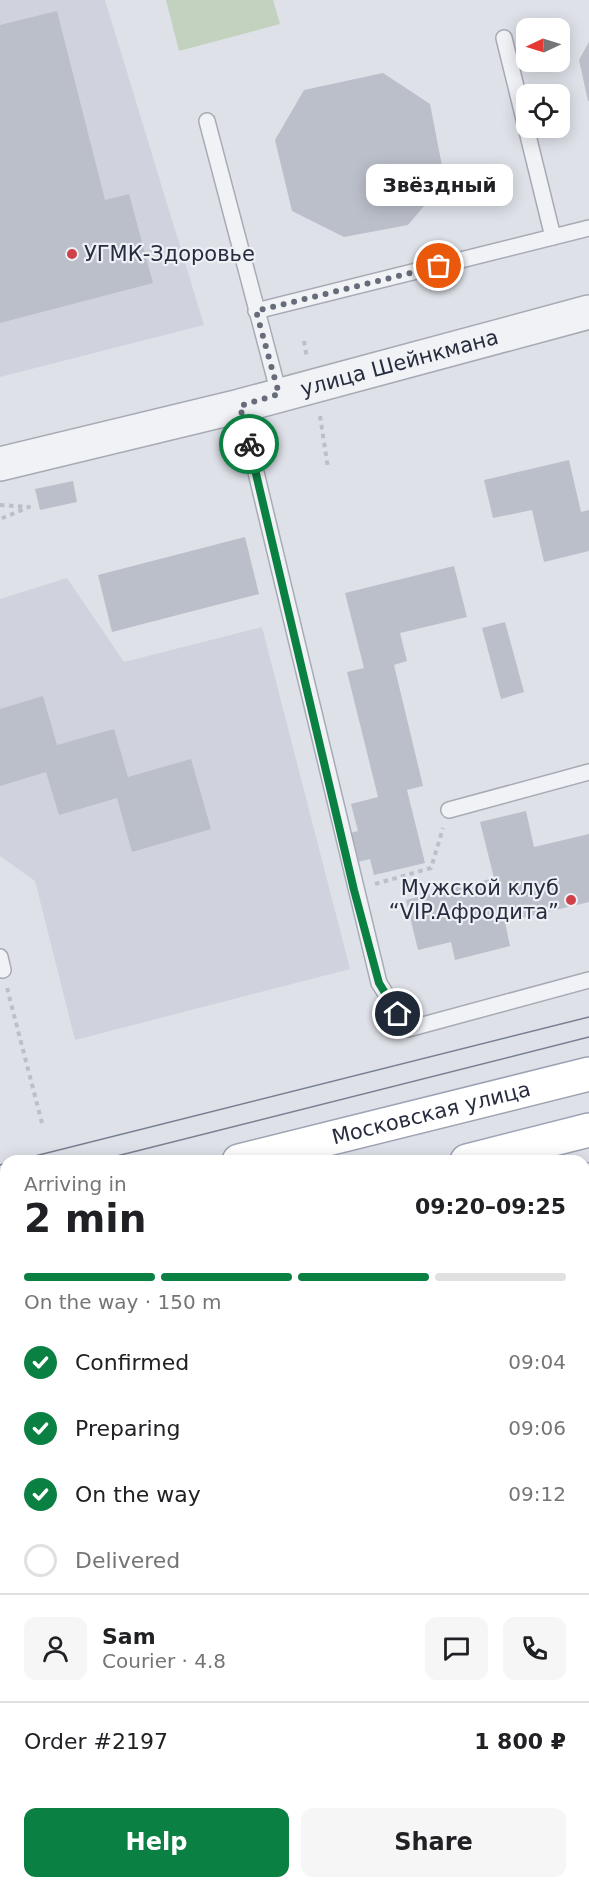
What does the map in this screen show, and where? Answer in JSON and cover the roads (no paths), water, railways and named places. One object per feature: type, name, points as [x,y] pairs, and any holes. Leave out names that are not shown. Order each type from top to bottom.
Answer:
[{"type":"main road","name":"Московская улица","points":[[263,1155],[589,1074]]},
{"type":"main road","points":[[491,1155],[589,1130]]},
{"type":"street","name":"улица Шейнкмана","points":[[0,464],[240,406],[589,312]]},
{"type":"lane","points":[[504,38],[554,237]]},
{"type":"lane","points":[[207,121],[279,394]]},
{"type":"lane","points":[[256,311],[589,228]]},
{"type":"lane","points":[[240,406],[354,890],[379,983],[408,1029],[589,980]]},
{"type":"lane","points":[[449,810],[589,772]]},
{"type":"tram line","points":[[39,1155],[589,1017]]},
{"type":"tram line","points":[[121,1155],[589,1037]]},
{"type":"place","name":"УГМК-Здоровье","points":[[72,254]]},
{"type":"place","name":"Звёздный","points":[[439,266]]},
{"type":"place","name":"Мужской клуб “VIP.Афродита”","points":[[571,900]]}]
